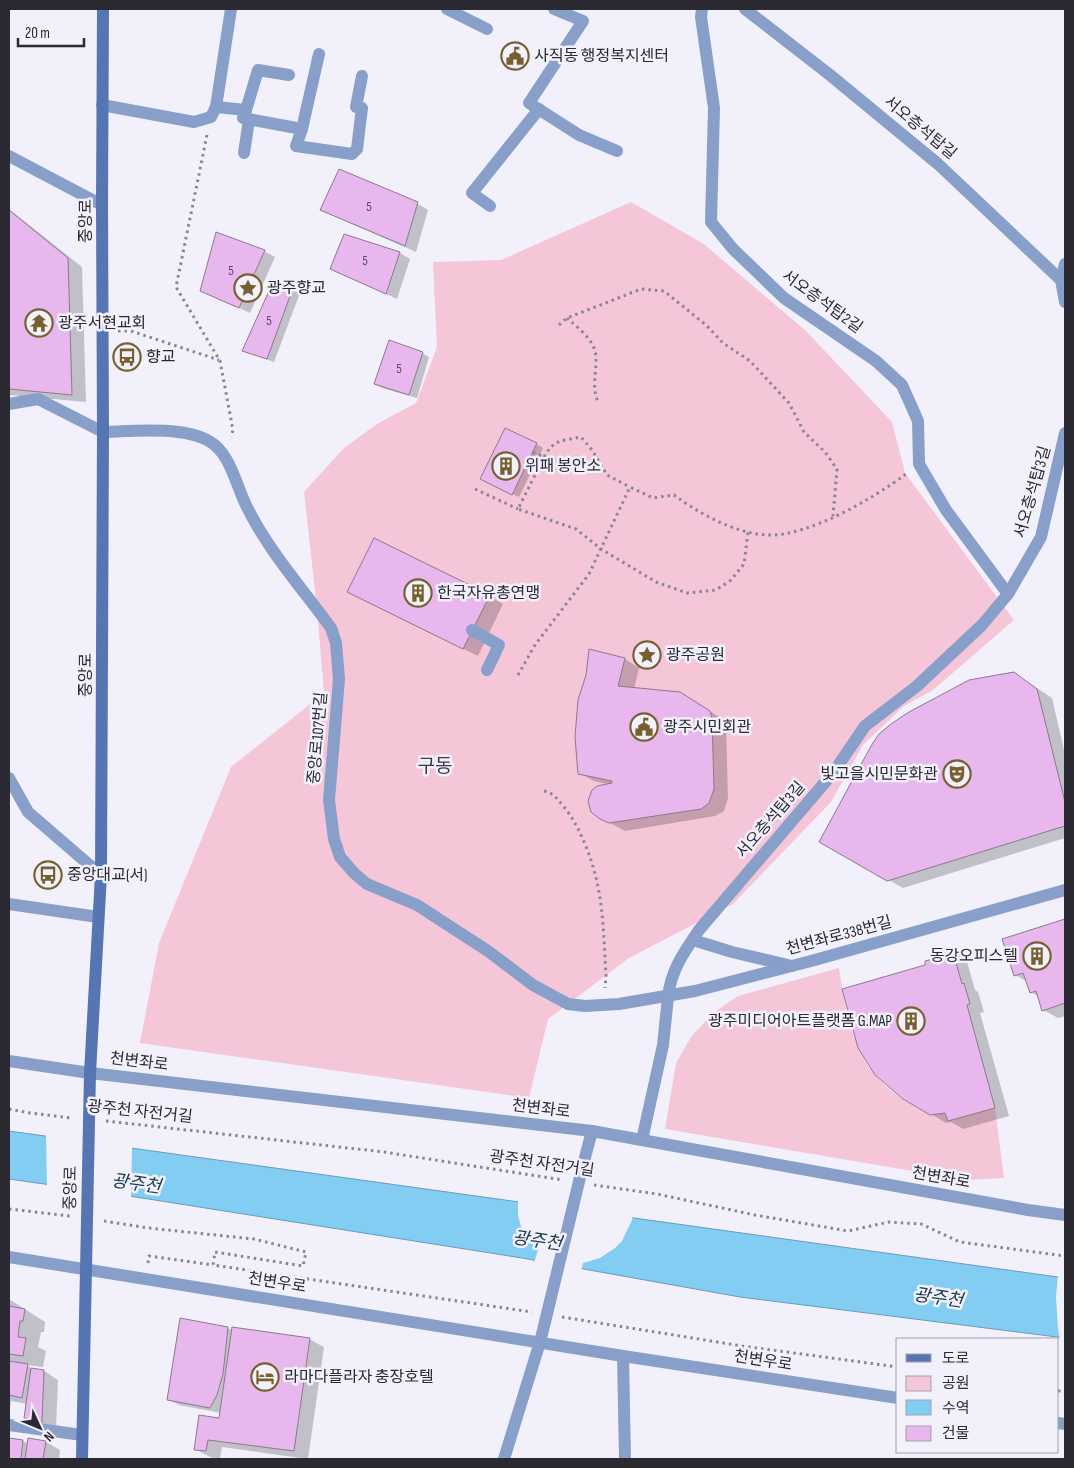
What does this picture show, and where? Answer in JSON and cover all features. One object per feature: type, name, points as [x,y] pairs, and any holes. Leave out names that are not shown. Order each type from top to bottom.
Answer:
[{"type":"main road","name":"중앙로","points":[[82,1459],[90,1073],[101,875],[103,9]]},
{"type":"street","points":[[214,112],[231,9]]},
{"type":"street","points":[[447,9],[487,29]]},
{"type":"street","points":[[554,9],[583,21],[529,103],[579,134],[617,151]]},
{"type":"street","name":"서오층석탑2길","points":[[702,9],[701,16],[714,108],[710,222],[733,249],[784,298],[876,361],[902,385],[918,421],[920,464],[946,510],[1008,594]]},
{"type":"street","name":"서오층석탑길","points":[[745,9],[830,75],[938,164],[1063,282]]},
{"type":"street","points":[[319,54],[302,129],[296,146],[352,154],[357,149],[362,108],[356,107],[362,76]]},
{"type":"street","points":[[244,154],[247,115],[258,70],[289,75]]},
{"type":"street","points":[[102,104],[194,122],[214,112],[247,115],[302,129]]},
{"type":"street","points":[[490,206],[472,192],[539,109]]},
{"type":"street","points":[[9,156],[102,206]]},
{"type":"street","points":[[1065,264],[1063,282],[1065,302]]},
{"type":"street","points":[[9,404],[38,399],[103,432]]},
{"type":"street","name":"중앙로107번길","points":[[103,432],[149,430],[186,434],[208,441],[218,448],[237,481],[244,502],[260,531],[331,628],[336,643],[339,679],[329,800],[334,838],[340,857],[367,884],[417,905],[488,951],[548,995],[568,1004],[585,1006],[619,1004]]},
{"type":"street","name":"서오층석탑3길","points":[[642,1140],[662,1045],[670,983],[682,954],[742,878],[833,772],[865,726],[917,686],[982,624],[1008,594],[1040,537],[1065,434]]},
{"type":"street","points":[[472,630],[499,645],[487,670]]},
{"type":"street","points":[[9,779],[28,812],[101,875]]},
{"type":"street","name":"천변좌로338번길","points":[[619,1004],[695,991],[1065,890]]},
{"type":"street","points":[[9,904],[98,917]]},
{"type":"street","points":[[692,940],[732,952],[792,966]]},
{"type":"street","name":"천변좌로","points":[[9,1061],[90,1073],[592,1131],[1028,1210],[1065,1215]]},
{"type":"street","points":[[504,1459],[540,1342],[592,1131]]},
{"type":"street","name":"천변우로","points":[[9,1257],[622,1356],[896,1398]]},
{"type":"street","points":[[622,1356],[625,1459]]},
{"type":"street","points":[[9,1425],[82,1436]]},
{"type":"path","points":[[214,112],[176,287],[220,360],[234,430],[225,458]]},
{"type":"path","points":[[559,325],[567,318],[640,289],[664,291],[706,325],[723,343],[750,361],[789,403],[804,432],[825,452],[837,469],[833,517]]},
{"type":"path","points":[[567,318],[585,334],[595,351],[593,386],[598,402]]},
{"type":"path","points":[[102,331],[131,331],[220,360]]},
{"type":"path","points":[[518,509],[550,446],[557,442],[581,437],[592,450],[607,475],[653,498],[674,495],[688,505],[722,523],[748,532],[768,535],[806,528],[833,517],[869,498],[920,464]]},
{"type":"path","points":[[533,452],[544,457]]},
{"type":"path","points":[[518,675],[535,645],[589,574],[630,487]]},
{"type":"path","points":[[475,489],[518,509],[576,529],[601,549],[656,582],[687,593],[716,590],[731,580],[744,564],[748,532]]},
{"type":"path","points":[[544,791],[551,792],[568,811],[578,827],[596,876],[602,902],[606,976],[602,1006]]},
{"type":"path","name":"광주천 자전거길","points":[[9,1109],[76,1118]]},
{"type":"path","name":"광주천 자전거길","points":[[104,1121],[384,1152],[569,1181]]},
{"type":"path","name":"광주천 자전거길","points":[[588,1184],[657,1194],[755,1215],[848,1231],[888,1222],[921,1224],[960,1242],[1065,1256]]},
{"type":"path","points":[[9,1209],[74,1217]]},
{"type":"path","points":[[102,1221],[148,1228],[254,1239],[306,1252],[303,1266],[215,1252]]},
{"type":"path","points":[[145,1278],[149,1256],[213,1266]]},
{"type":"green space","name":"광주공원","points":[[631,202],[704,244],[806,331],[892,422],[905,473],[1014,620],[933,690],[904,706],[863,745],[831,802],[733,904],[629,958],[548,1019],[529,1098],[140,1043],[159,943],[231,767],[324,693],[304,492],[344,448],[377,424],[416,403],[437,347],[433,262],[501,260]]},
{"type":"green space","points":[[839,968],[846,1010],[854,1037],[866,1063],[874,1074],[907,1102],[930,1115],[945,1113],[948,1121],[995,1108],[1004,1178],[966,1180],[665,1129],[676,1063],[691,1037],[713,1013],[738,996]]},
{"type":"water","name":"광주천","points":[[9,1131],[1065,1278],[1065,1338],[740,1297],[522,1258],[9,1179]]},
{"type":"pier","points":[[46,1134],[132,1146],[131,1199],[47,1187]]},
{"type":"pier","points":[[518,1198],[633,1215],[622,1241],[600,1258],[583,1263],[581,1271],[534,1263],[538,1250],[527,1238],[521,1227],[518,1215]]},
{"type":"pier","points":[[1058,1275],[1065,1276],[1065,1341],[1060,1340],[1058,1328],[1056,1297]]},
{"type":"building","points":[[339,169],[418,202],[405,246],[320,210]]},
{"type":"building","name":"광주서현교회","points":[[9,210],[68,258],[72,395],[9,389]]},
{"type":"building","points":[[216,232],[265,250],[239,308],[200,291]]},
{"type":"building","points":[[344,234],[400,252],[386,294],[330,269]]},
{"type":"building","points":[[273,282],[293,288],[267,359],[242,351]]},
{"type":"building","points":[[389,340],[423,352],[409,395],[374,384]]},
{"type":"building","name":"위패 봉안소","points":[[505,428],[537,443],[512,495],[480,479]]},
{"type":"building","name":"한국자유총연맹","points":[[374,538],[490,595],[463,649],[347,592]]},
{"type":"building","name":"광주시민회관","points":[[589,649],[625,658],[618,686],[680,692],[710,711],[712,718],[714,789],[709,803],[701,809],[609,823],[591,812],[588,801],[592,790],[597,786],[612,783],[612,781],[578,774],[575,737],[578,700],[586,675]]},
{"type":"building","name":"빛고을시민문화관","points":[[1014,672],[1037,689],[1065,802],[1065,826],[887,881],[819,842],[879,734],[909,712],[969,680]]},
{"type":"building","name":"동강오피스텔","points":[[1065,919],[1065,1003],[1042,1011],[1036,991],[1030,993],[1023,973],[1014,976],[1002,939]]},
{"type":"building","name":"광주미디어아트플랫폼 G.MAP","points":[[952,948],[970,1004],[967,1005],[995,1108],[948,1121],[945,1113],[930,1115],[903,1099],[875,1075],[858,1048],[842,989],[925,965],[925,961],[933,959],[932,955]]},
{"type":"building","points":[[9,1306],[25,1309],[23,1321],[20,1321],[18,1337],[26,1338],[23,1356],[9,1354]]},
{"type":"building","points":[[180,1318],[228,1327],[223,1374],[217,1395],[210,1408],[167,1400]]},
{"type":"building","name":"라마다플라자 충장호텔","points":[[232,1327],[310,1338],[294,1451],[208,1440],[206,1451],[194,1450],[199,1415],[219,1418]]},
{"type":"building","points":[[9,1361],[28,1364],[22,1398],[9,1395]]},
{"type":"building","points":[[31,1368],[44,1370],[42,1422],[24,1418]]},
{"type":"building","points":[[9,1438],[23,1440],[21,1459],[9,1459]]},
{"type":"building","points":[[28,1438],[46,1441],[43,1459],[25,1459]]},
{"type":"place","name":"사직동 행정복지센터","points":[[515,56]]},
{"type":"place","name":"광주향교","points":[[248,288]]},
{"type":"place","name":"광주서현교회","points":[[39,323]]},
{"type":"place","name":"향교","points":[[127,357]]},
{"type":"place","name":"위패 봉안소","points":[[506,466]]},
{"type":"place","name":"한국자유총연맹","points":[[418,593]]},
{"type":"place","name":"광주공원","points":[[647,655]]},
{"type":"place","name":"광주시민회관","points":[[644,727]]},
{"type":"place","name":"빛고을시민문화관","points":[[957,774]]},
{"type":"place","name":"중앙대교(서)","points":[[48,875]]},
{"type":"place","name":"동강오피스텔","points":[[1037,956]]},
{"type":"place","name":"광주미디어아트플랫폼 G.MAP","points":[[911,1021]]},
{"type":"place","name":"라마다플라자 충장호텔","points":[[265,1377]]},
{"type":"district","name":"구동","points":[[435,766]]}]
